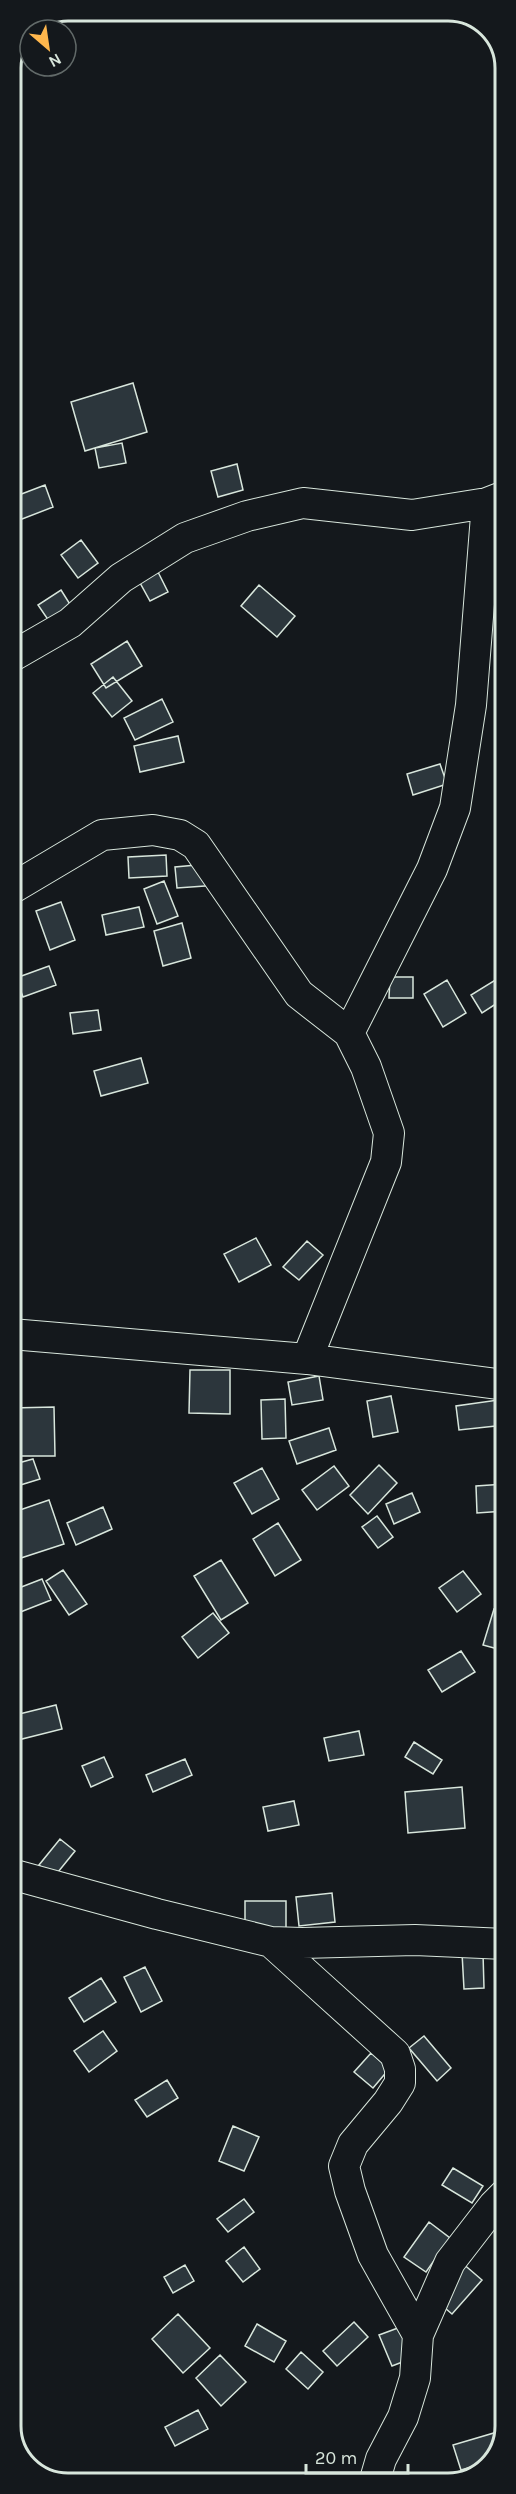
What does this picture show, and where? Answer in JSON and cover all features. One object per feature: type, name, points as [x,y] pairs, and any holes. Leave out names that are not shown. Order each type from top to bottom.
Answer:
[{"type":"street","points":[[21,651],[70,623],[121,578],[184,538],[248,516],[303,503],[412,515],[495,500]]},
{"type":"street","points":[[350,1033],[432,869],[455,808],[471,705],[495,508]]},
{"type":"street","points":[[21,883],[102,835],[153,830],[180,835],[196,845],[298,994],[350,1033],[366,1067],[389,1133],[386,1162],[307,1359]]},
{"type":"street","points":[[21,1336],[307,1359],[495,1383]]},
{"type":"street","points":[[21,1877],[271,1942],[415,1940],[495,1944]]},
{"type":"street","points":[[271,1942],[395,2054],[400,2069],[400,2083],[388,2102],[353,2144],[344,2166],[350,2191],[373,2254],[418,2335]]},
{"type":"street","points":[[377,2473],[381,2459],[403,2417],[415,2378],[418,2335],[450,2262],[495,2204]]},
{"type":"building","points":[[133,383],[147,432],[85,451],[71,402]]},
{"type":"building","points":[[122,443],[126,463],[99,468],[95,448]]},
{"type":"building","points":[[237,464],[243,490],[218,497],[211,471]]},
{"type":"building","points":[[45,485],[53,507],[21,519],[21,494]]},
{"type":"building","points":[[81,540],[98,563],[78,578],[61,555]]},
{"type":"building","points":[[158,572],[168,592],[150,601],[139,581]]},
{"type":"building","points":[[259,585],[295,616],[277,637],[241,606]]},
{"type":"building","points":[[61,590],[73,609],[51,624],[38,605]]},
{"type":"building","points":[[127,641],[142,666],[106,688],[91,664]]},
{"type":"building","points":[[113,677],[132,701],[112,717],[93,693]]},
{"type":"building","points":[[162,699],[173,722],[135,740],[124,718]]},
{"type":"building","points":[[178,736],[184,762],[140,772],[134,746]]},
{"type":"building","points":[[440,764],[447,784],[413,795],[407,774]]},
{"type":"building","points":[[166,855],[167,876],[129,878],[128,857]]},
{"type":"building","points":[[218,863],[219,885],[177,888],[175,867]]},
{"type":"building","points":[[164,881],[178,916],[157,924],[144,889]]},
{"type":"building","points":[[61,902],[75,940],[50,950],[36,911]]},
{"type":"building","points":[[139,907],[144,927],[106,935],[102,915]]},
{"type":"building","points":[[182,923],[191,958],[163,966],[154,931]]},
{"type":"building","points":[[49,966],[56,985],[23,997],[21,976]]},
{"type":"building","points":[[390,977],[413,977],[413,998],[389,998]]},
{"type":"building","points":[[447,980],[466,1013],[443,1027],[424,994]]},
{"type":"building","points":[[495,980],[495,1005],[482,1013],[471,995]]},
{"type":"building","points":[[98,1010],[101,1030],[73,1034],[70,1013]]},
{"type":"building","points":[[141,1058],[148,1083],[101,1096],[94,1071]]},
{"type":"building","points":[[256,1238],[271,1265],[239,1282],[224,1254]]},
{"type":"building","points":[[307,1241],[323,1255],[299,1280],[283,1267]]},
{"type":"building","points":[[190,1370],[230,1370],[230,1414],[189,1413]]},
{"type":"building","points":[[319,1376],[323,1400],[292,1405],[288,1382]]},
{"type":"building","points":[[391,1396],[398,1432],[373,1437],[367,1401]]},
{"type":"building","points":[[285,1399],[286,1438],[262,1439],[261,1400]]},
{"type":"building","points":[[495,1400],[495,1426],[459,1430],[456,1406]]},
{"type":"building","points":[[54,1407],[55,1456],[21,1456],[21,1408]]},
{"type":"building","points":[[329,1428],[336,1450],[297,1464],[289,1441]]},
{"type":"building","points":[[33,1459],[40,1479],[21,1485],[21,1462]]},
{"type":"building","points":[[379,1465],[397,1483],[368,1514],[350,1495]]},
{"type":"building","points":[[334,1466],[349,1486],[317,1510],[302,1490]]},
{"type":"building","points":[[262,1468],[279,1499],[252,1514],[234,1483]]},
{"type":"building","points":[[495,1485],[495,1512],[477,1513],[476,1486]]},
{"type":"building","points":[[412,1493],[420,1512],[394,1524],[386,1504]]},
{"type":"building","points":[[49,1500],[64,1544],[21,1558],[21,1510]]},
{"type":"building","points":[[103,1507],[112,1529],[76,1545],[67,1523]]},
{"type":"building","points":[[377,1516],[393,1537],[378,1548],[362,1527]]},
{"type":"building","points":[[278,1523],[301,1560],[275,1576],[253,1539]]},
{"type":"building","points":[[221,1560],[248,1603],[221,1620],[194,1576]]},
{"type":"building","points":[[63,1570],[87,1604],[69,1615],[46,1581]]},
{"type":"building","points":[[463,1571],[481,1594],[457,1612],[439,1588]]},
{"type":"building","points":[[42,1579],[51,1600],[21,1612],[21,1587]]},
{"type":"building","points":[[494,1609],[495,1609],[495,1648],[483,1645]]},
{"type":"building","points":[[213,1613],[229,1633],[198,1658],[182,1637]]},
{"type":"building","points":[[461,1651],[475,1672],[442,1692],[428,1670]]},
{"type":"building","points":[[56,1705],[62,1729],[21,1739],[21,1714]]},
{"type":"building","points":[[359,1731],[364,1755],[329,1761],[324,1738]]},
{"type":"building","points":[[414,1742],[442,1760],[433,1774],[405,1757]]},
{"type":"building","points":[[104,1757],[113,1777],[91,1787],[82,1766]]},
{"type":"building","points":[[185,1759],[192,1775],[153,1792],[146,1775]]},
{"type":"building","points":[[462,1787],[465,1828],[408,1833],[405,1792]]},
{"type":"building","points":[[294,1801],[299,1825],[268,1831],[263,1807]]},
{"type":"building","points":[[60,1839],[75,1851],[54,1877],[39,1865]]},
{"type":"building","points":[[332,1893],[335,1922],[299,1926],[296,1897]]},
{"type":"building","points":[[245,1901],[286,1901],[286,1930],[245,1930]]},
{"type":"building","points":[[462,1953],[483,1953],[484,1988],[464,1989]]},
{"type":"building","points":[[145,1967],[162,2001],[141,2012],[124,1977]]},
{"type":"building","points":[[101,1978],[116,2002],[84,2022],[69,1998]]},
{"type":"building","points":[[103,2031],[117,2051],[89,2072],[74,2051]]},
{"type":"building","points":[[424,2036],[451,2068],[437,2081],[409,2048]]},
{"type":"building","points":[[371,2053],[389,2069],[373,2088],[354,2072]]},
{"type":"building","points":[[167,2080],[178,2098],[147,2117],[135,2100]]},
{"type":"building","points":[[233,2126],[259,2137],[244,2171],[219,2161]]},
{"type":"building","points":[[453,2168],[483,2186],[472,2203],[442,2185]]},
{"type":"building","points":[[244,2199],[254,2212],[228,2232],[217,2219]]},
{"type":"building","points":[[429,2222],[450,2238],[426,2272],[404,2257]]},
{"type":"building","points":[[244,2247],[260,2269],[243,2282],[226,2261]]},
{"type":"building","points":[[461,2262],[482,2280],[452,2314],[431,2296]]},
{"type":"building","points":[[185,2265],[194,2281],[173,2293],[164,2277]]},
{"type":"building","points":[[178,2314],[210,2348],[183,2373],[152,2339]]},
{"type":"building","points":[[354,2322],[368,2337],[337,2366],[323,2351]]},
{"type":"building","points":[[257,2324],[286,2341],[274,2362],[245,2346]]},
{"type":"building","points":[[406,2325],[418,2356],[392,2366],[379,2335]]},
{"type":"building","points":[[301,2352],[323,2372],[308,2389],[286,2369]]},
{"type":"building","points":[[220,2355],[246,2382],[221,2406],[196,2378]]},
{"type":"building","points":[[198,2410],[208,2429],[175,2446],[165,2427]]},
{"type":"building","points":[[494,2433],[487,2452],[470,2467],[461,2470],[453,2445]]}]
